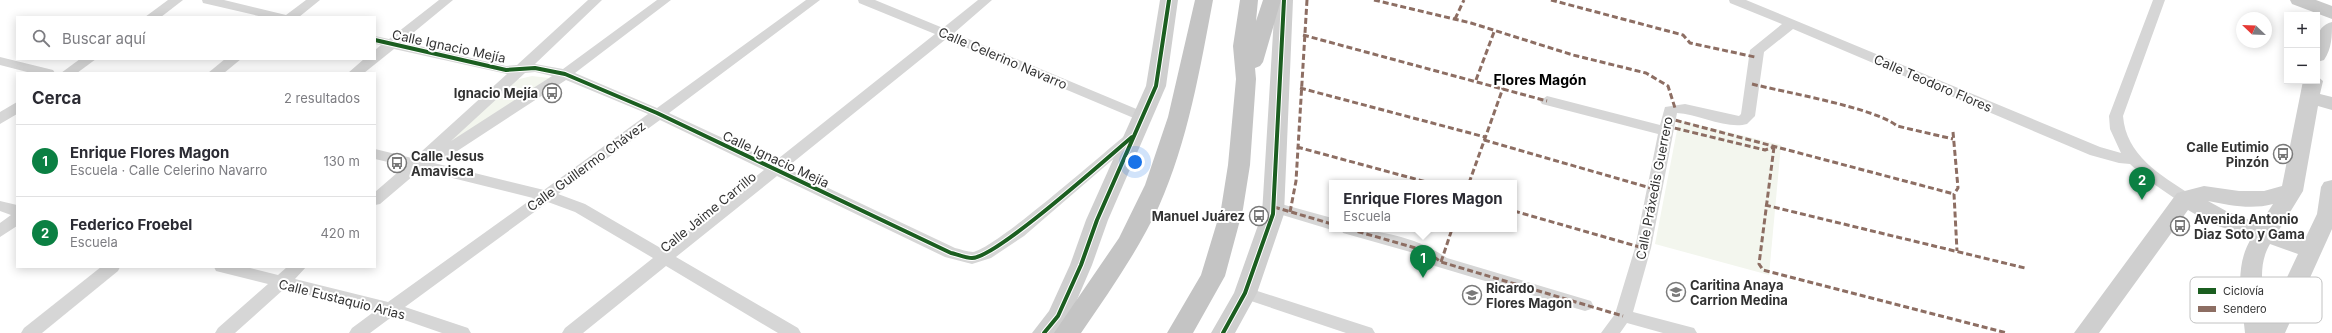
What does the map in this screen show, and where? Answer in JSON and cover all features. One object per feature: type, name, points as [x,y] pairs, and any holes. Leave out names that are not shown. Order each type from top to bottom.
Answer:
[{"type":"highway","points":[[1067,333],[1088,305],[1133,232],[1156,186],[1173,140],[1204,0]]},
{"type":"highway","points":[[1180,333],[1213,276],[1232,209],[1239,165],[1246,79],[1243,46],[1249,0]]},
{"type":"highway","points":[[1246,79],[1251,68],[1272,0]]},
{"type":"main road","points":[[2299,0],[2332,13]]},
{"type":"street","points":[[153,16],[177,0]]},
{"type":"street","points":[[208,0],[276,16]]},
{"type":"street","points":[[292,16],[314,0]]},
{"type":"street","points":[[376,56],[447,0]]},
{"type":"street","points":[[376,199],[417,164],[596,0]]},
{"type":"street","points":[[417,164],[440,155],[565,74],[665,0]]},
{"type":"street","name":"Calle Guillermo Chávez","points":[[358,333],[544,195],[814,0]]},
{"type":"street","name":"Calle Celerino Navarro","points":[[864,0],[1141,116]]},
{"type":"street","name":"Calle Jaime Carrillo","points":[[571,333],[947,34],[986,0]]},
{"type":"street","points":[[1044,333],[1058,316],[1081,265],[1097,220],[1141,116],[1156,86],[1169,0]]},
{"type":"street","points":[[1223,333],[1246,293],[1274,207],[1284,0]]},
{"type":"street","name":"Calle Teodoro Flores","points":[[1735,0],[2095,151],[2119,158],[2134,159]]},
{"type":"street","points":[[2159,0],[2116,116],[2115,126],[2134,159],[2157,180],[2220,218],[2310,249]]},
{"type":"street","name":"Calle Práxedis Guerrero","points":[[1610,333],[1623,316],[1644,248],[1665,130],[1670,110],[1675,108],[1730,120],[1742,121],[1748,116],[1757,50],[1792,23]]},
{"type":"street","points":[[2320,48],[2323,39],[2332,28]]},
{"type":"street","name":"Calle Ignacio Mejía","points":[[376,40],[506,70],[522,68],[565,74],[657,113],[951,254],[972,258],[984,254],[1018,232],[1132,138]]},
{"type":"street","points":[[70,72],[88,60]]},
{"type":"street","points":[[216,72],[233,60]]},
{"type":"street","points":[[357,72],[372,60]]},
{"type":"street","points":[[0,61],[44,72]]},
{"type":"street","points":[[2251,277],[2250,272],[2255,250],[2292,191],[2311,89],[2332,104]]},
{"type":"street","points":[[1547,101],[1665,130]]},
{"type":"street","points":[[0,119],[16,109]]},
{"type":"street","points":[[376,154],[544,195],[580,208],[792,333]]},
{"type":"street","points":[[2298,277],[2310,249],[2330,215],[2332,188]]},
{"type":"street","points":[[2086,333],[2185,198],[2204,193],[2239,199],[2264,199],[2292,191]]},
{"type":"street","points":[[0,206],[16,210]]},
{"type":"street","points":[[1274,207],[1329,223]]},
{"type":"street","points":[[0,231],[16,219]]},
{"type":"street","points":[[1360,232],[1426,251],[1441,262],[1585,305]]},
{"type":"street","points":[[30,333],[111,268]]},
{"type":"street","name":"Calle Eustaquio Arias","points":[[226,268],[280,283],[391,309],[462,333]]},
{"type":"street","points":[[224,333],[297,268]]},
{"type":"street","points":[[1246,293],[1366,333]]},
{"type":"street","points":[[1623,316],[1688,333]]},
{"type":"street","points":[[2257,323],[2258,333]]},
{"type":"street","points":[[2273,333],[2277,323]]},
{"type":"shaded area","points":[[532,76],[549,78],[460,138],[447,141],[515,80]]},
{"type":"shaded area","points":[[1679,120],[1781,145],[1769,275],[1655,244]]},
{"type":"marked path","points":[[1290,212],[1296,181],[1307,0]]},
{"type":"marked path","points":[[1374,0],[1471,23],[1573,55],[1646,73],[1668,86],[1675,108]]},
{"type":"marked path","points":[[1455,19],[1464,0]]},
{"type":"marked path","points":[[1551,0],[1683,35],[1690,43],[1755,57]]},
{"type":"marked path","points":[[1476,80],[1494,32]]},
{"type":"marked path","points":[[1303,35],[1547,101]]},
{"type":"marked path","points":[[1752,84],[1843,106],[1890,120],[1897,126],[1953,139]]},
{"type":"marked path","points":[[1300,88],[1485,137]]},
{"type":"marked path","points":[[1470,180],[1503,88]]},
{"type":"marked path","points":[[1667,118],[1954,194]]},
{"type":"marked path","points":[[1666,126],[1765,150],[1774,147]]},
{"type":"marked path","points":[[1953,132],[1958,188],[1954,194],[1957,251]]},
{"type":"marked path","points":[[1484,140],[1654,189]]},
{"type":"marked path","points":[[1297,147],[1419,180]]},
{"type":"marked path","points":[[1774,147],[1759,264],[1763,270],[2007,333]]},
{"type":"marked path","points":[[1765,205],[2025,268]]},
{"type":"marked path","points":[[1274,207],[1329,223]]},
{"type":"marked path","points":[[1517,212],[1643,248]]},
{"type":"marked path","points":[[1360,232],[1426,251],[1441,262],[1623,316]]},
{"type":"marked path","points":[[1441,262],[1451,232]]},
{"type":"cycle path","points":[[1044,333],[1058,316],[1081,265],[1097,220],[1156,86],[1169,0]]},
{"type":"cycle path","points":[[1223,333],[1245,293],[1273,214],[1284,0]]},
{"type":"cycle path","points":[[376,40],[506,70],[535,68],[565,74],[657,113],[951,253],[972,258],[985,254],[1018,232],[1132,137]]},
{"type":"place","name":"Ignacio Mejía","points":[[552,93]]},
{"type":"place","name":"Calle Eutimio Pinzón","points":[[2283,154]]},
{"type":"place","name":"Calle Jesus Amavisca","points":[[397,163]]},
{"type":"place","name":"Federico Froebel","points":[[2142,200]]},
{"type":"place","name":"Manuel Juárez","points":[[1259,216]]},
{"type":"place","name":"Avenida Antonio Diaz Soto y Gama","points":[[2180,226]]},
{"type":"place","name":"Enrique Flores Magon","points":[[1423,278]]},
{"type":"place","name":"Caritina Anaya Carrion Medina","points":[[1676,292]]},
{"type":"place","name":"Ricardo Flores Magon","points":[[1472,295]]},
{"type":"district","name":"Flores Magón","points":[[1540,79]]}]
